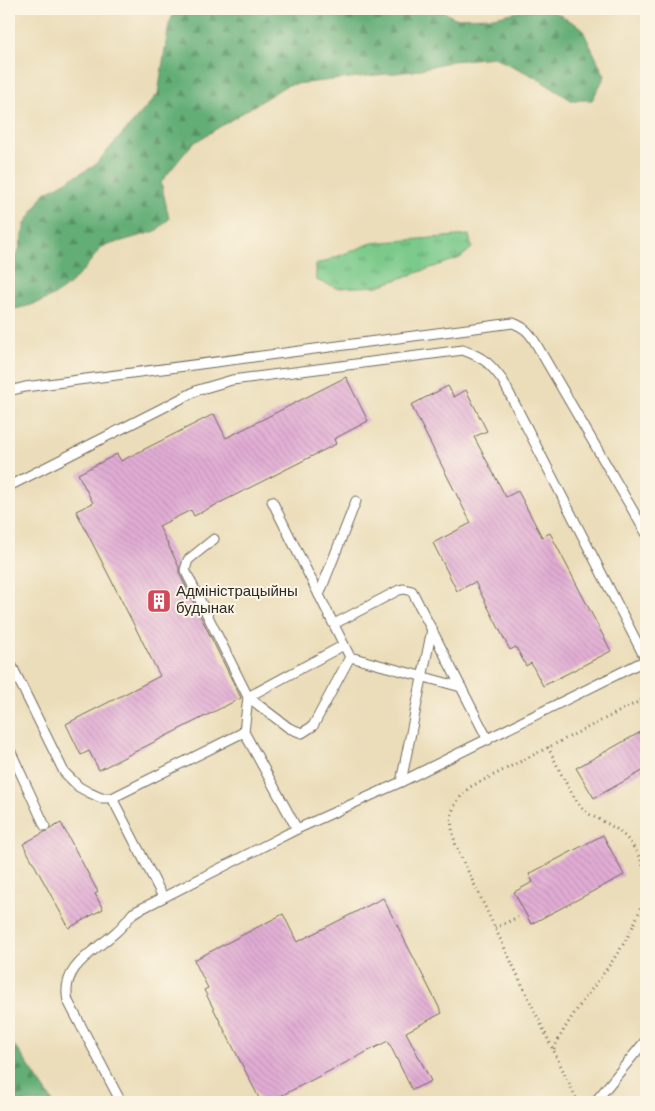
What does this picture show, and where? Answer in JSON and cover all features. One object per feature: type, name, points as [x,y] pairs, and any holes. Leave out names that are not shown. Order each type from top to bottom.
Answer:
[{"type":"lane","points":[[9,391],[513,323],[528,331],[535,342],[646,533]]},
{"type":"lane","points":[[9,486],[207,387],[232,380],[464,350],[490,364],[503,381],[646,660],[488,740],[401,782],[296,829],[133,913],[117,932],[85,956],[73,969],[66,992],[68,1001],[120,1102]]},
{"type":"lane","points":[[272,501],[350,657],[461,687]]},
{"type":"lane","points":[[319,595],[356,501]]},
{"type":"lane","points":[[214,539],[188,560],[185,570],[248,697],[290,728],[302,733],[313,726],[350,657]]},
{"type":"lane","points":[[334,624],[404,588],[412,591],[488,740]]},
{"type":"lane","points":[[401,782],[432,629]]},
{"type":"lane","points":[[248,697],[344,645]]},
{"type":"lane","points":[[9,660],[64,772],[79,787],[101,798],[112,798],[244,732]]},
{"type":"lane","points":[[248,697],[244,732],[296,829]]},
{"type":"lane","points":[[9,748],[45,826]]},
{"type":"lane","points":[[112,798],[163,897]]},
{"type":"lane","points":[[595,1102],[646,1040]]},
{"type":"path","points":[[578,1102],[456,846],[450,821],[460,796],[470,787],[646,698]]},
{"type":"path","points":[[548,747],[568,786],[583,809],[594,818],[610,825],[633,846],[643,862],[646,876]]},
{"type":"path","points":[[554,1050],[562,1031],[608,968],[634,926],[646,893],[646,888]]},
{"type":"path","points":[[495,928],[518,917]]},
{"type":"green space","points":[[176,9],[440,9],[454,18],[493,17],[533,9],[549,9],[581,27],[605,76],[592,100],[571,100],[533,76],[494,57],[452,61],[413,71],[287,85],[192,144],[161,182],[169,219],[156,231],[101,247],[82,272],[52,297],[25,307],[9,310],[9,261],[18,254],[25,224],[45,193],[94,166],[158,94],[169,24]]},
{"type":"green space","points":[[469,235],[472,248],[460,258],[378,286],[337,288],[316,280],[316,265],[372,243]]},
{"type":"green space","points":[[9,1040],[18,1050],[53,1102],[9,1102]]},
{"type":"building","name":"Адміністрацыйны будынак","points":[[346,377],[368,421],[334,439],[336,444],[194,516],[191,510],[159,526],[179,567],[179,573],[241,698],[99,770],[89,751],[81,755],[66,724],[160,676],[76,511],[93,503],[78,474],[117,454],[121,461],[214,414],[226,438]]},
{"type":"building","points":[[448,386],[454,397],[466,390],[487,431],[474,437],[506,497],[518,491],[542,537],[550,533],[611,651],[543,686],[531,663],[526,666],[516,647],[510,650],[475,582],[457,591],[433,543],[471,523],[411,405]]},
{"type":"building","points":[[646,729],[646,769],[594,798],[576,768]]},
{"type":"building","points":[[61,823],[98,892],[95,894],[103,909],[69,928],[23,844]]},
{"type":"building","points":[[603,835],[624,875],[531,924],[514,892],[533,882],[529,874]]},
{"type":"building","points":[[383,898],[442,1013],[406,1032],[431,1081],[412,1090],[388,1041],[269,1102],[261,1102],[204,990],[208,988],[194,960],[283,914],[297,942]]},
{"type":"place","name":"Адміністрацыйны будынак","points":[[159,601]]}]
